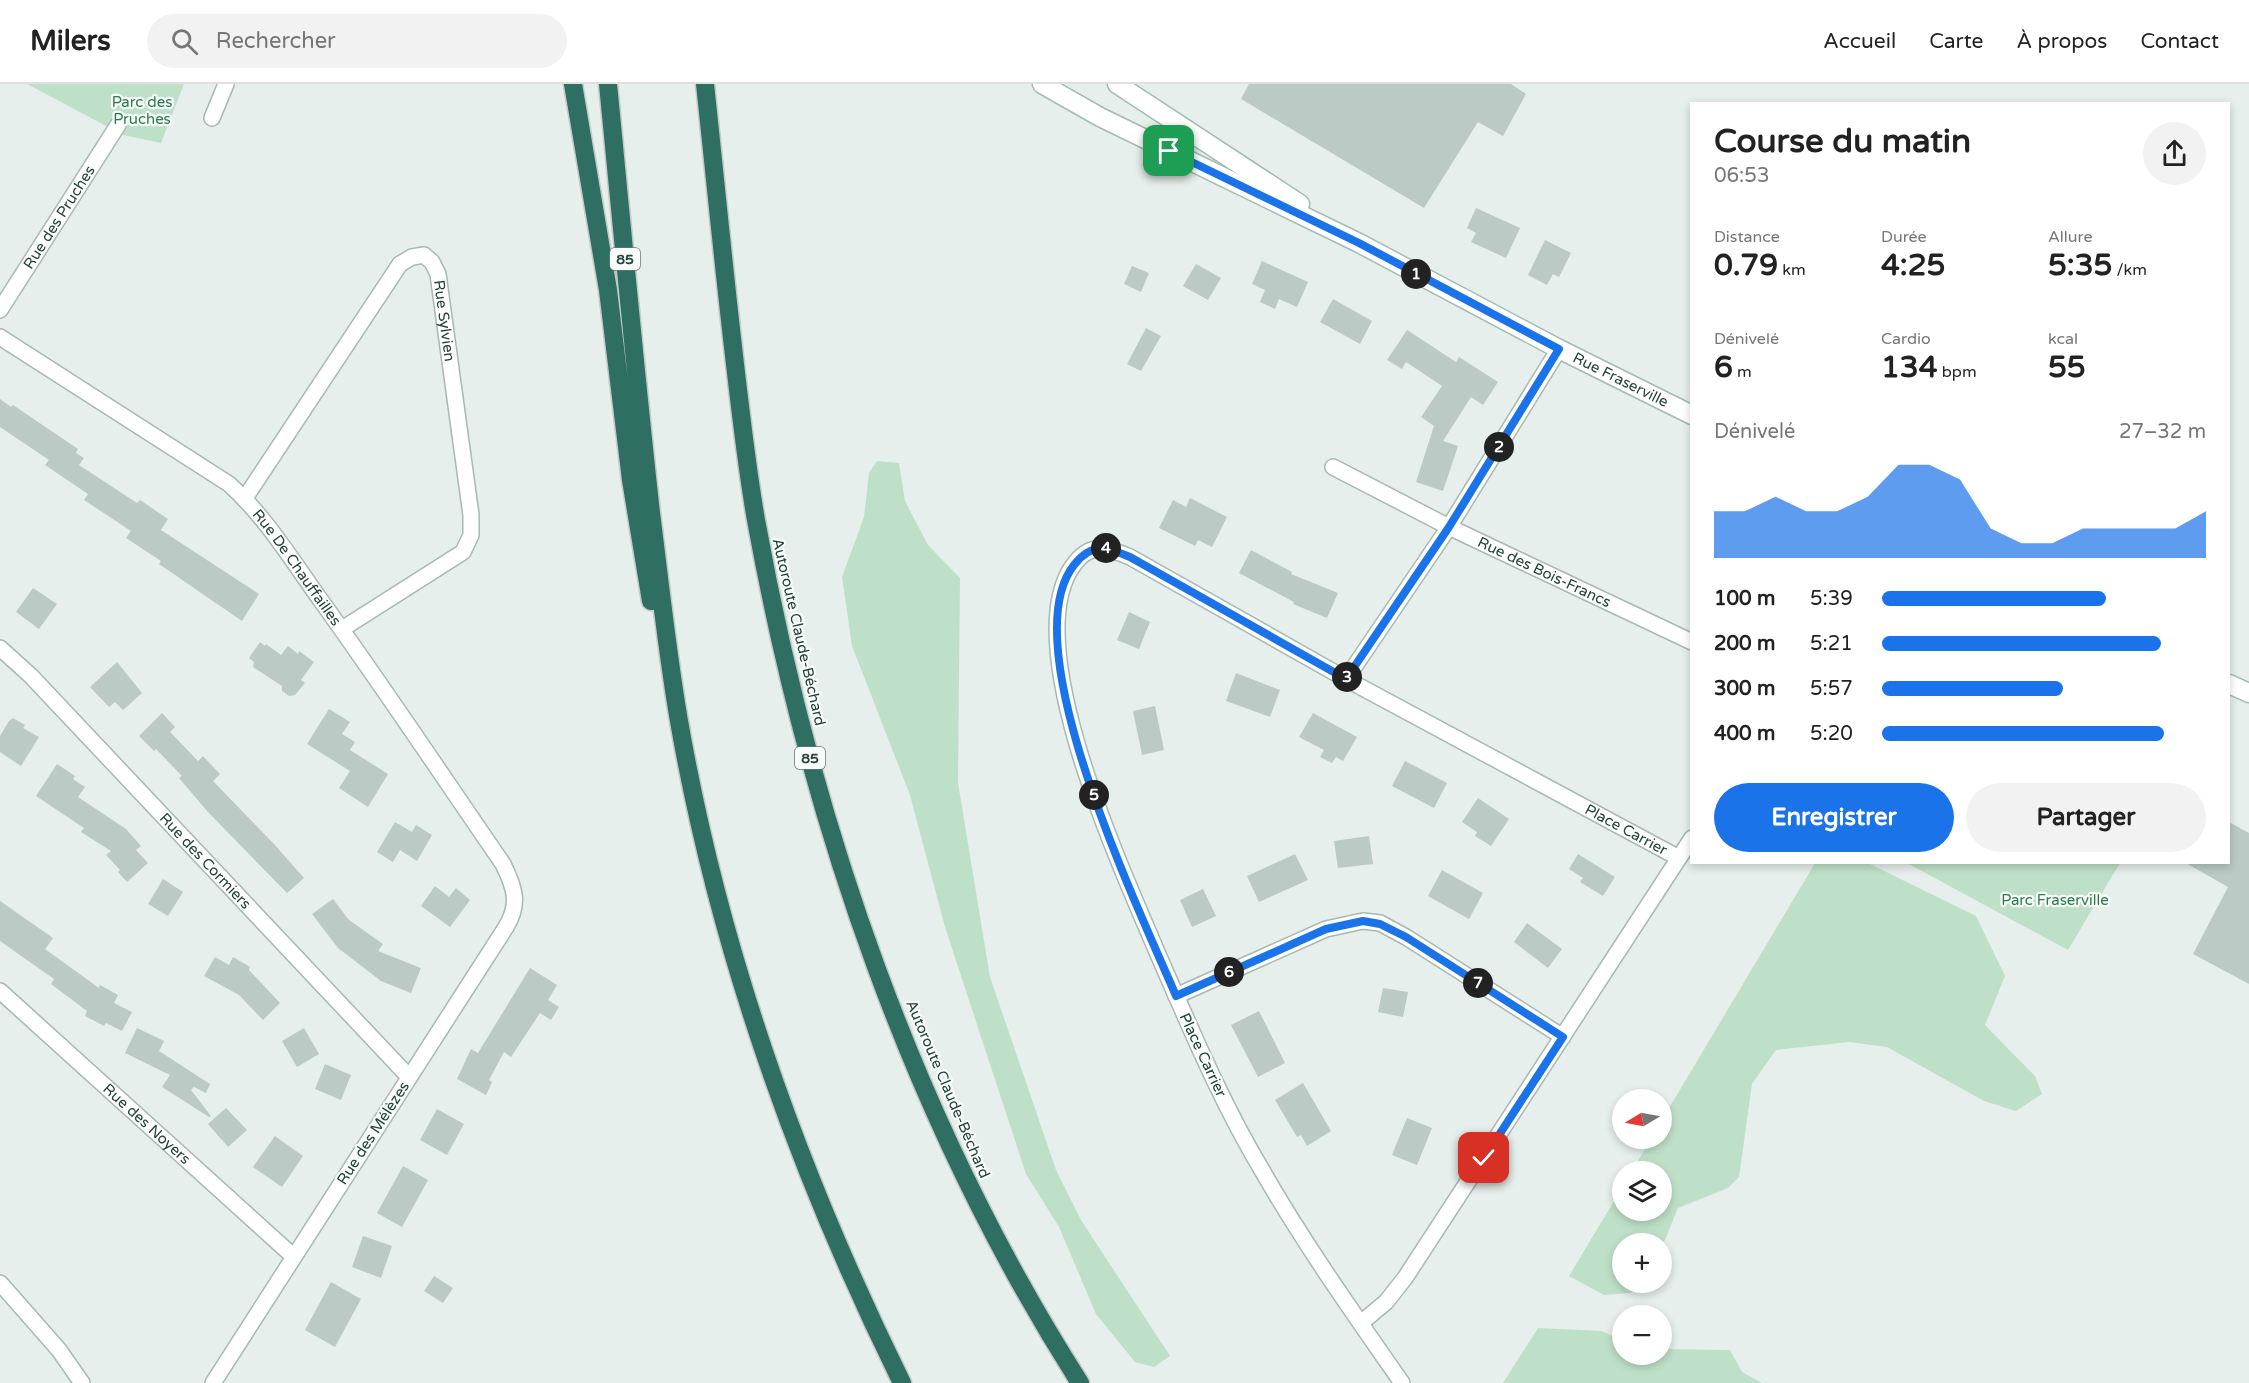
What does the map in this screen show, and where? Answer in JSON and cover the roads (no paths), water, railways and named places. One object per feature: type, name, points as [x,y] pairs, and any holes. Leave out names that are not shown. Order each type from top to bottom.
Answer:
[{"type":"highway","points":[[573,84],[608,290],[642,555],[659,642],[682,738]]},
{"type":"highway","name":"85","points":[[608,84],[644,445],[667,645],[682,738],[720,903],[771,1070],[838,1248],[902,1383]]},
{"type":"highway","name":"Autoroute Claude-Béchard","points":[[705,84],[733,348],[755,516],[781,645],[814,774],[866,939],[941,1123],[976,1199],[1020,1281],[1080,1383]]},
{"type":"street","points":[[212,118],[226,84]]},
{"type":"street","name":"Rue Fraserville","points":[[1042,84],[1100,117],[1359,243],[1559,349],[1690,414]]},
{"type":"street","name":"Rue Fraserville","points":[[1117,84],[1359,243]]},
{"type":"street","name":"Rue des Pruches","points":[[0,310],[118,125]]},
{"type":"street","name":"Rue Sylvien","points":[[245,498],[400,264],[412,257],[423,255],[432,262],[438,274],[456,395],[471,515],[471,535],[463,552],[342,629]]},
{"type":"street","name":"Rue De Chauffailles","points":[[0,337],[229,484],[245,498],[342,629],[503,864],[510,879]]},
{"type":"street","points":[[1346,679],[1449,527],[1559,349]]},
{"type":"street","name":"Rue des Bois-Francs","points":[[1333,467],[1449,527],[1690,641]]},
{"type":"street","name":"Place Carrier","points":[[1402,1383],[1294,1224],[1256,1161],[1208,1068],[1127,883],[1074,735],[1060,673],[1057,630],[1061,591],[1066,578],[1072,567],[1088,551],[1106,548],[1117,551],[1346,679],[1679,858]]},
{"type":"street","name":"Rue des Cormiers","points":[[0,648],[31,676],[409,1077]]},
{"type":"street","points":[[2230,684],[2249,693]]},
{"type":"street","name":"Place Carrier","points":[[1360,1323],[1396,1290],[1690,841]]},
{"type":"street","name":"Rue des Mélèzes","points":[[213,1383],[514,913],[515,896],[510,879]]},
{"type":"street","points":[[1176,996],[1326,929],[1363,921],[1380,924],[1406,937],[1563,1037]]},
{"type":"street","name":"Rue des Noyers","points":[[0,991],[294,1257]]},
{"type":"street","points":[[0,1283],[59,1350],[82,1383]]},
{"type":"park label","name":"Parc des Pruches","points":[[142,110]]},
{"type":"park label","name":"Parc Fraserville","points":[[2055,900]]}]
